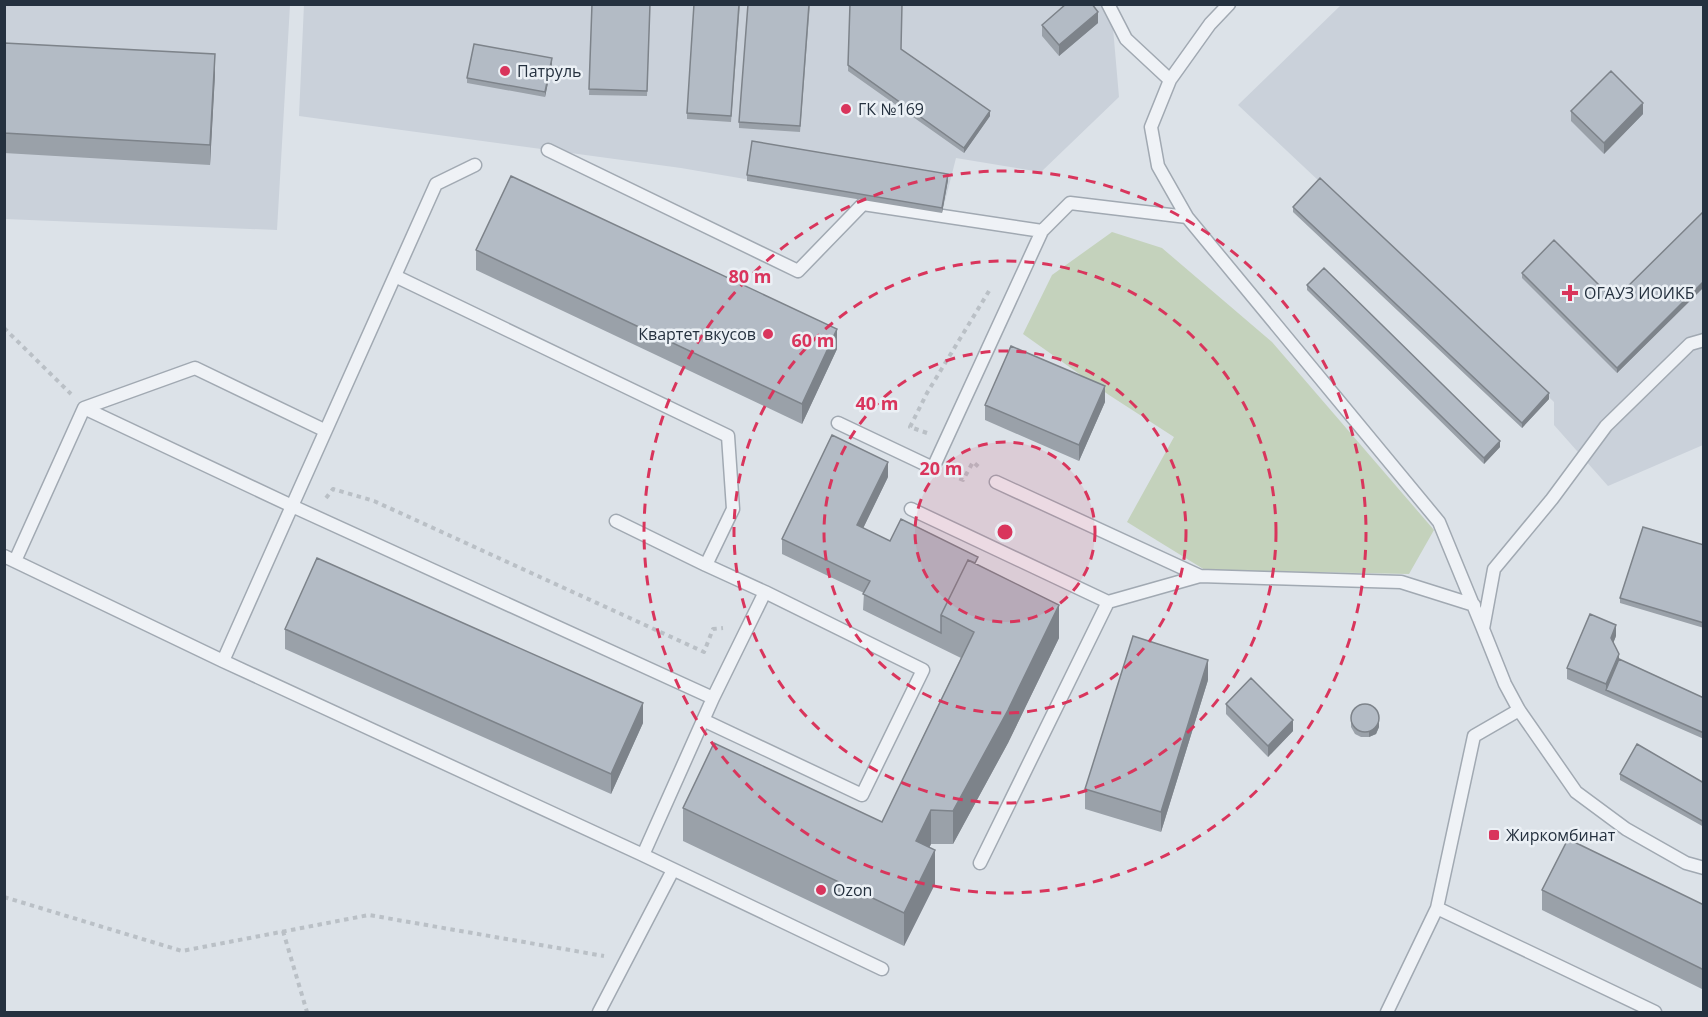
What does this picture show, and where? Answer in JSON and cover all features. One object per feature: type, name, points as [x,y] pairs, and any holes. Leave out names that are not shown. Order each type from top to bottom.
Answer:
[{"type":"lane","points":[[1108,4],[1126,39],[1170,80]]},
{"type":"lane","points":[[1229,4],[1210,24],[1170,80],[1151,127],[1158,166],[1187,217],[1439,522],[1505,684],[1519,710],[1576,792],[1626,829],[1686,863],[1704,868]]},
{"type":"lane","points":[[548,150],[798,271],[863,204],[1042,231]]},
{"type":"lane","points":[[223,661],[324,430],[436,184],[475,165]]},
{"type":"lane","points":[[837,423],[933,468],[1042,231],[1070,203],[1187,217]]},
{"type":"lane","points":[[394,276],[728,436],[733,509],[706,565]]},
{"type":"lane","points":[[1483,630],[1494,569],[1552,499],[1606,426],[1690,344],[1704,340]]},
{"type":"lane","points":[[324,430],[195,368],[84,408],[10,558],[223,661],[643,855],[882,969]]},
{"type":"lane","points":[[84,408],[713,699]]},
{"type":"lane","points":[[996,482],[1200,576]]},
{"type":"lane","points":[[911,509],[1108,602],[1200,576],[1401,582],[1474,605]]},
{"type":"lane","points":[[616,521],[923,670],[862,795],[703,720]]},
{"type":"lane","points":[[643,855],[703,720],[765,592]]},
{"type":"lane","points":[[980,863],[1108,602]]},
{"type":"lane","points":[[1387,1012],[1437,909],[1474,736],[1519,710]]},
{"type":"lane","points":[[599,1012],[674,870]]},
{"type":"lane","points":[[1437,909],[1655,1012]]},
{"type":"path","points":[[927,393],[989,290]]},
{"type":"path","points":[[4,328],[84,408]]},
{"type":"path","points":[[333,489],[374,501],[704,652],[713,629],[725,628]]},
{"type":"path","points":[[4,897],[182,951],[369,915],[608,956]]},
{"type":"path","points":[[283,931],[307,1012]]},
{"type":"shaded area","points":[[304,4],[1111,5],[1119,97],[1041,172],[956,158],[942,213],[681,168],[299,116]]},
{"type":"shaded area","points":[[5,5],[290,5],[277,230],[5,219]]},
{"type":"shaded area","name":"ОГАУЗ ИОИКБ","points":[[1341,5],[1703,5],[1703,445],[1608,486],[1554,425],[1554,402],[1238,105]]},
{"type":"green space","points":[[1112,232],[1162,248],[1272,342],[1434,530],[1409,574],[1205,570],[1127,522],[1174,437],[1109,395],[1023,334],[1052,275]]},
{"type":"building","points":[[592,4],[650,4],[647,91],[589,89]]},
{"type":"building","points":[[694,4],[739,4],[731,116],[687,113]]},
{"type":"building","points":[[748,4],[809,4],[800,126],[739,122]]},
{"type":"building","points":[[850,4],[902,4],[901,49],[990,111],[964,148],[848,65]]},
{"type":"building","points":[[1066,4],[1092,4],[1098,12],[1059,45],[1042,25]]},
{"type":"building","points":[[4,43],[215,54],[210,145],[4,133]]},
{"type":"building","points":[[474,44],[552,58],[545,92],[467,78]]},
{"type":"building","points":[[1611,71],[1643,103],[1604,143],[1571,111]]},
{"type":"building","points":[[752,141],[948,174],[942,208],[747,175]]},
{"type":"building","points":[[511,176],[837,329],[802,404],[476,250]]},
{"type":"building","points":[[1320,178],[1549,393],[1522,423],[1293,207]]},
{"type":"building","points":[[1704,211],[1704,281],[1617,368],[1522,273],[1554,240],[1614,300]]},
{"type":"building","points":[[1324,268],[1500,441],[1484,458],[1307,285]]},
{"type":"building","points":[[1011,346],[1105,386],[1079,445],[985,405]]},
{"type":"building","points":[[832,435],[888,462],[857,525],[890,541],[901,519],[978,557],[975,563],[968,560],[941,615],[941,633],[863,594],[870,581],[782,539]]},
{"type":"building","points":[[1643,527],[1704,545],[1704,623],[1620,598]]},
{"type":"building","points":[[317,558],[643,703],[611,774],[285,629]]},
{"type":"building","points":[[968,560],[1059,605],[1008,710],[953,811],[931,810],[916,841],[935,850],[904,913],[683,808],[714,743],[882,822],[974,632],[941,615]]},
{"type":"building","points":[[1590,614],[1616,625],[1611,638],[1619,654],[1606,684],[1567,668]]},
{"type":"building","points":[[1133,636],[1208,660],[1161,812],[1085,789]]},
{"type":"building","points":[[1619,659],[1704,698],[1704,733],[1606,690]]},
{"type":"building","points":[[1251,678],[1293,720],[1268,746],[1226,704]]},
{"type":"building","points":[[1365,704],[1375,708],[1379,718],[1375,728],[1365,732],[1355,728],[1351,718],[1355,708]]},
{"type":"building","points":[[1637,744],[1704,783],[1704,822],[1620,774]]},
{"type":"building","points":[[1568,839],[1704,905],[1704,970],[1542,890]]},
{"type":"place","name":"Патруль","points":[[505,71]]},
{"type":"place","name":"ГК №169","points":[[846,109]]},
{"type":"place","name":"ОГАУЗ ИОИКБ","points":[[1570,293]]},
{"type":"place","name":"Квартет вкусов","points":[[768,334]]},
{"type":"place","name":"Жиркомбинат","points":[[1494,835]]},
{"type":"place","name":"Ozon","points":[[821,890]]}]
